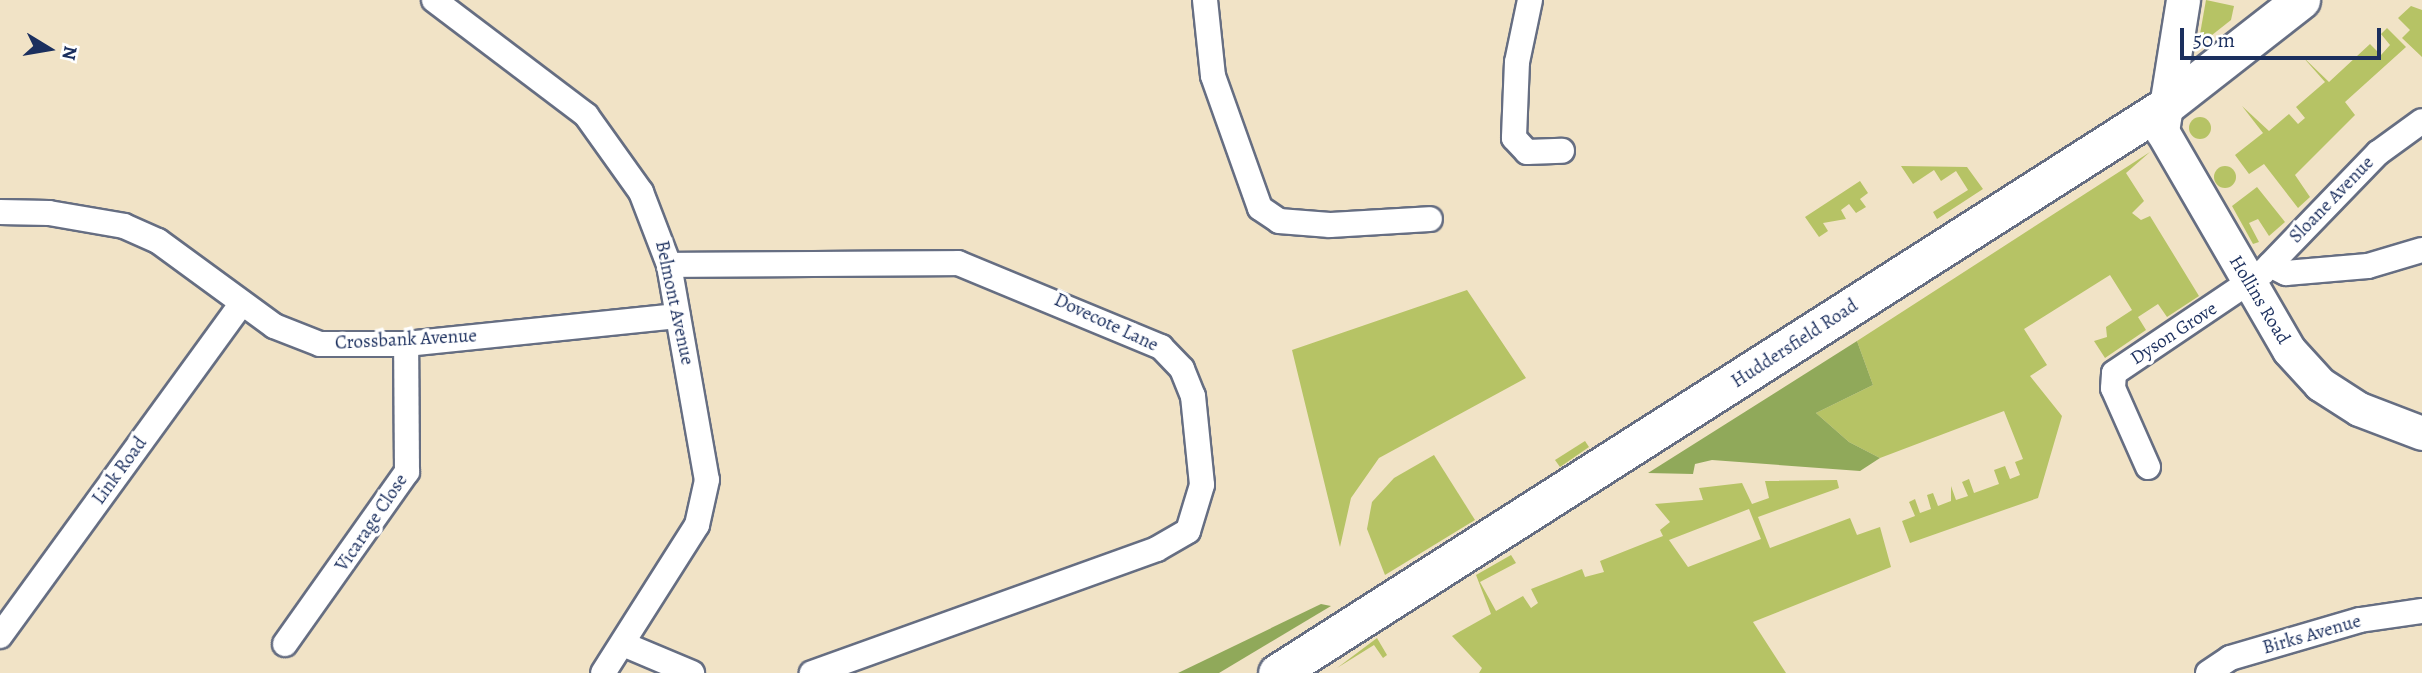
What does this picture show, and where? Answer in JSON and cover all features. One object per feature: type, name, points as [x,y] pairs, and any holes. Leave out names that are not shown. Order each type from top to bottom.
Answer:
[{"type":"main road","name":"Huddersfield Road","points":[[1277,673],[2164,107],[2301,0]]},
{"type":"street","name":"Belmont Avenue","points":[[434,0],[586,115],[641,192],[669,265],[707,480],[697,525],[603,673]]},
{"type":"street","points":[[1205,0],[1213,76],[1260,208],[1279,221],[1330,225],[1430,219]]},
{"type":"street","points":[[1530,0],[1517,62],[1514,138],[1527,152],[1562,151]]},
{"type":"street","name":"Hollins Road","points":[[2183,0],[2171,61],[2162,131],[2259,274],[2289,350],[2320,384],[2359,409],[2422,433]]},
{"type":"street","name":"Sloane Avenue","points":[[2259,274],[2378,153],[2422,121]]},
{"type":"street","name":"Crossbank Avenue","points":[[0,212],[49,213],[124,226],[158,241],[240,306],[311,342],[406,344],[678,316]]},
{"type":"street","points":[[2259,274],[2368,266],[2422,250]]},
{"type":"street","name":"Dovecote Lane","points":[[669,265],[958,263],[1161,347],[1182,369],[1193,396],[1202,485],[1188,531],[1157,549],[813,673]]},
{"type":"street","name":"Dyson Grove","points":[[2148,467],[2113,388],[2114,373],[2259,274]]},
{"type":"street","name":"Link Road","points":[[0,636],[240,306]]},
{"type":"street","name":"Vicarage Close","points":[[285,644],[407,472],[406,344]]},
{"type":"street","name":"Birks Avenue","points":[[2208,673],[2230,658],[2360,620],[2422,611]]},
{"type":"street","points":[[623,644],[692,673]]},
{"type":"green space","points":[[2206,0],[2234,6],[2231,20],[2207,39],[2200,34]]},
{"type":"green space","points":[[2411,6],[2422,10],[2422,57],[2402,38],[2410,30],[2398,18]]},
{"type":"green space","points":[[2387,28],[2406,47],[2345,102],[2355,115],[2295,175],[2310,197],[2298,208],[2264,164],[2249,174],[2235,155],[2263,133],[2242,106],[2269,131],[2289,114],[2298,124],[2305,118],[2296,107],[2325,82],[2302,56],[2329,82],[2370,44],[2381,55],[2390,45],[2381,34]]},
{"type":"green space","points":[[2200,117],[2208,120],[2211,128],[2208,136],[2200,139],[2192,136],[2189,128],[2192,120]]},
{"type":"green space","points":[[2150,152],[2126,173],[2144,201],[2132,213],[2141,220],[2150,216],[2199,296],[2167,317],[2158,304],[2138,317],[2146,330],[2105,358],[2094,341],[2107,337],[2106,327],[2132,310],[2110,275],[2024,329],[2047,365],[2030,376],[2062,416],[2038,498],[1910,543],[1902,521],[1915,516],[1909,502],[1915,499],[1920,513],[1931,509],[1927,495],[1933,493],[1938,506],[1951,501],[1951,486],[1956,500],[1968,496],[1962,482],[1969,479],[1974,493],[1999,484],[1994,470],[2005,466],[2010,479],[2020,475],[2015,462],[2023,459],[2004,411],[1880,458],[1849,442],[1816,413],[1873,385],[1857,341]]},
{"type":"green space","points":[[1901,166],[1967,167],[1983,189],[1937,219],[1933,212],[1968,190],[1956,171],[1941,181],[1934,170],[1913,184]]},
{"type":"green space","points":[[2225,166],[2233,169],[2236,177],[2233,185],[2225,188],[2217,185],[2214,177],[2217,169]]},
{"type":"green space","points":[[1860,181],[1868,193],[1860,199],[1866,207],[1856,213],[1849,204],[1841,210],[1846,219],[1823,223],[1828,231],[1819,237],[1805,217]]},
{"type":"green space","points":[[2257,187],[2285,222],[2269,236],[2258,219],[2249,223],[2259,242],[2253,244],[2232,206]]},
{"type":"green space","points":[[1467,290],[1526,378],[1379,458],[1351,498],[1340,547],[1292,350]]},
{"type":"green space","points":[[1857,341],[1873,385],[1816,413],[1849,442],[1880,458],[1860,471],[1712,460],[1695,464],[1693,474],[1648,473]]},
{"type":"green space","points":[[1585,441],[1589,447],[1560,467],[1555,460]]},
{"type":"green space","points":[[1434,455],[1475,520],[1385,575],[1367,529],[1372,502],[1394,478]]},
{"type":"green space","points":[[1837,480],[1839,488],[1758,517],[1770,548],[1850,518],[1857,535],[1880,527],[1891,567],[1753,622],[1786,673],[1479,673],[1482,668],[1452,636],[1491,614],[1476,575],[1511,555],[1516,563],[1480,582],[1496,611],[1523,596],[1531,608],[1538,603],[1531,589],[1582,569],[1585,577],[1604,572],[1600,561],[1663,536],[1660,530],[1670,522],[1655,504],[1703,500],[1699,488],[1742,483],[1752,504],[1769,498],[1765,481]],"holes":[[[1749,509],[1761,539],[1688,567],[1669,540]]]},
{"type":"green space","points":[[1321,604],[1331,606],[1219,673],[1178,673]]},
{"type":"green space","points":[[1377,638],[1387,655],[1383,658],[1374,645],[1337,668]]}]
